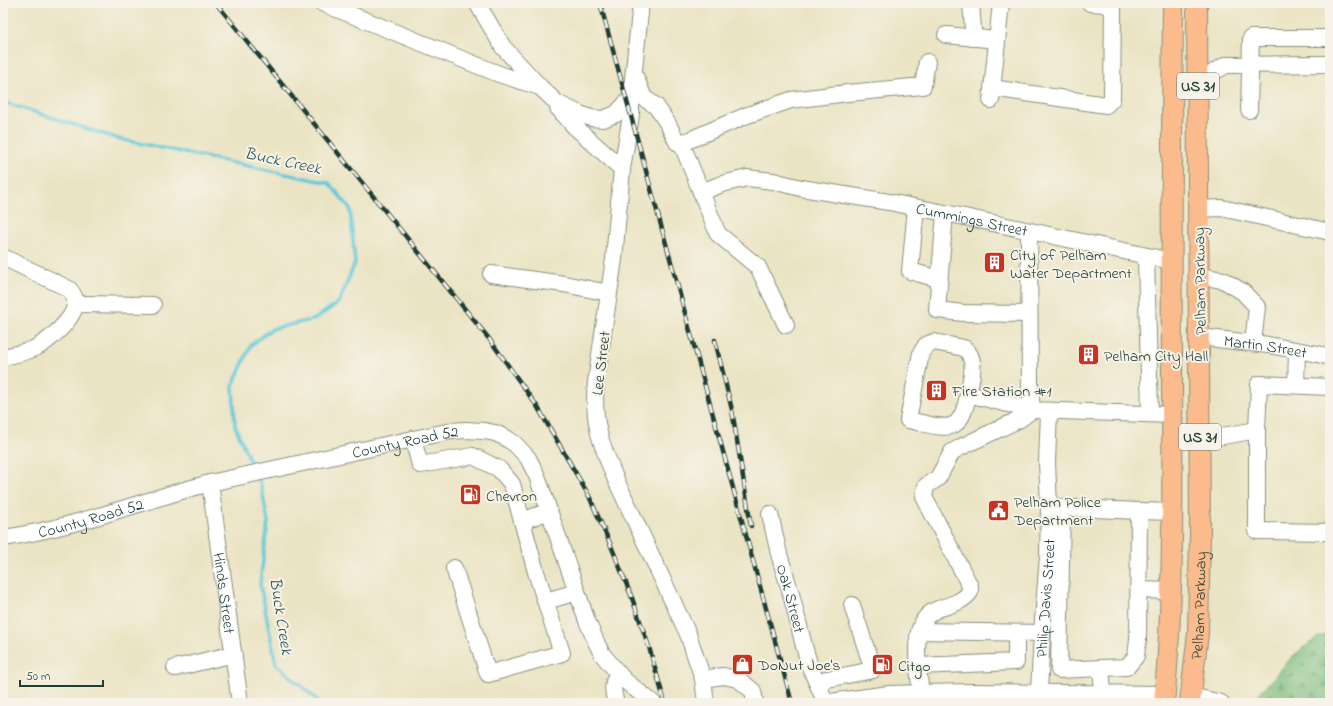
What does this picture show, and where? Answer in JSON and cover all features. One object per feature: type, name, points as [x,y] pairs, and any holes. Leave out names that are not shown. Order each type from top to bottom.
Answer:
[{"type":"main road","name":"Pelham Parkway","points":[[1164,698],[1172,591],[1173,512],[1171,261],[1172,3]]},
{"type":"main road","name":"Pelham Parkway","points":[[1191,699],[1198,633],[1200,534],[1197,3]]},
{"type":"main road","points":[[1171,261],[1199,270]]},
{"type":"main road","points":[[1172,415],[1200,432]]},
{"type":"main road","points":[[1164,698],[1191,699]]},
{"type":"street","points":[[322,3],[499,74],[540,87],[557,103],[568,110],[591,118],[603,119],[616,114],[631,98]]},
{"type":"street","points":[[477,3],[503,46],[574,126],[622,169]]},
{"type":"street","name":"Lee Street","points":[[641,3],[631,98],[631,116],[622,169],[614,259],[595,397],[598,430],[616,480],[685,628],[703,679],[706,703]]},
{"type":"street","points":[[971,3],[973,29],[972,38]]},
{"type":"street","points":[[1001,3],[991,94],[1106,105],[1112,99],[1113,9],[1105,4],[1090,3]]},
{"type":"street","points":[[946,35],[997,40]]},
{"type":"street","points":[[1249,110],[1251,38],[1330,38]]},
{"type":"street","points":[[680,142],[687,141],[744,116],[791,100],[923,86],[927,62]]},
{"type":"street","points":[[1198,90],[1214,72],[1226,65],[1330,64]]},
{"type":"street","points":[[634,74],[644,98],[656,106],[668,124],[677,142],[680,142],[718,234],[758,268],[786,325]]},
{"type":"street","name":"Cummings Street","points":[[701,192],[722,184],[747,178],[773,181],[801,188],[945,213],[1146,257],[1171,261]]},
{"type":"street","points":[[916,208],[910,271],[939,279]]},
{"type":"street","points":[[1198,209],[1222,208],[1330,232]]},
{"type":"street","points":[[945,213],[937,310],[963,313],[1029,314]]},
{"type":"street","points":[[1029,231],[1029,314],[1032,410]]},
{"type":"street","points":[[3,257],[69,289],[75,298],[74,310],[70,317],[48,340],[19,354],[3,357]]},
{"type":"street","points":[[1146,257],[1150,414]]},
{"type":"street","points":[[1199,270],[1222,280],[1243,292],[1257,307],[1252,343]]},
{"type":"street","points":[[491,274],[564,284],[609,293]]},
{"type":"street","points":[[75,304],[153,305]]},
{"type":"street","name":"Martin Street","points":[[1200,337],[1252,343],[1330,357]]},
{"type":"street","points":[[934,342],[964,348],[968,351],[972,357],[968,394],[963,418],[956,425],[944,427],[908,420],[921,354],[926,345],[934,342]]},
{"type":"street","points":[[1296,385],[1297,351]]},
{"type":"street","points":[[1330,387],[1259,384],[1257,430],[1257,531],[1330,532]]},
{"type":"street","points":[[968,394],[1032,410],[1172,415]]},
{"type":"street","points":[[919,696],[917,649],[919,631],[924,620],[934,610],[966,599],[970,592],[970,586],[924,496],[926,486],[938,478],[952,452],[1020,419],[1032,410]]},
{"type":"street","name":"Philip Davis Street","points":[[1039,692],[1048,556],[1056,508],[1047,462],[1049,411]]},
{"type":"street","name":"County Road 52","points":[[3,538],[58,528],[181,491],[413,439],[465,430],[479,430],[495,433],[506,438],[522,451],[531,463],[550,511],[576,592],[597,644],[618,674],[653,703]]},
{"type":"street","points":[[1200,432],[1257,430]]},
{"type":"street","points":[[413,439],[420,464],[473,456],[499,469],[512,484],[562,653],[488,674],[454,568]]},
{"type":"street","name":"Hinds Street","points":[[210,484],[221,566],[228,604],[240,703]]},
{"type":"street","points":[[1059,670],[1056,508],[1173,512]]},
{"type":"street","points":[[522,521],[550,511]]},
{"type":"street","points":[[1040,668],[1059,670],[1127,667],[1136,656],[1138,640],[1139,511]]},
{"type":"street","name":"Oak Street","points":[[770,514],[779,554],[792,594],[810,667],[825,703]]},
{"type":"street","points":[[1138,590],[1172,591]]},
{"type":"street","points":[[546,601],[576,592]]},
{"type":"street","points":[[852,605],[880,695]]},
{"type":"street","points":[[919,631],[1042,633]]},
{"type":"street","points":[[918,666],[1016,662],[1016,633]]},
{"type":"street","points":[[175,668],[234,654]]},
{"type":"street","points":[[1101,668],[1109,696]]},
{"type":"street","points":[[817,681],[873,670]]},
{"type":"street","points":[[616,703],[613,690],[618,674]]},
{"type":"street","points":[[703,679],[723,676],[738,680],[752,691],[755,703]]},
{"type":"street","points":[[825,703],[880,695],[950,698],[1039,692],[1164,698]]},
{"type":"street","points":[[1191,699],[1221,703]]},
{"type":"green space","points":[[1330,634],[1330,703],[1263,703],[1256,697],[1293,656],[1318,637]]},
{"type":"waterway","name":"Buck Creek","points":[[3,102],[119,139],[329,183],[350,208],[355,263],[339,302],[315,319],[272,329],[251,345],[233,385],[235,426],[254,470]]},
{"type":"waterway","name":"Buck Creek","points":[[258,478],[261,485],[268,522],[260,584],[276,664],[321,703]]},
{"type":"railway","points":[[216,3],[490,340],[537,406],[589,496],[612,548],[632,598],[649,647],[665,703]]},
{"type":"railway","points":[[600,3],[792,703]]},
{"type":"railway","points":[[715,340],[732,410],[751,526]]},
{"type":"place","name":"City of Pelham Water Department","points":[[994,263]]},
{"type":"place","name":"Pelham City Hall","points":[[1089,355]]},
{"type":"place","name":"Fire Station #1","points":[[937,390]]},
{"type":"place","name":"Chevron","points":[[470,495]]},
{"type":"place","name":"Pelham Police Department","points":[[998,510]]},
{"type":"place","name":"DoNut Joe's","points":[[743,664]]},
{"type":"place","name":"Citgo","points":[[882,665]]}]
